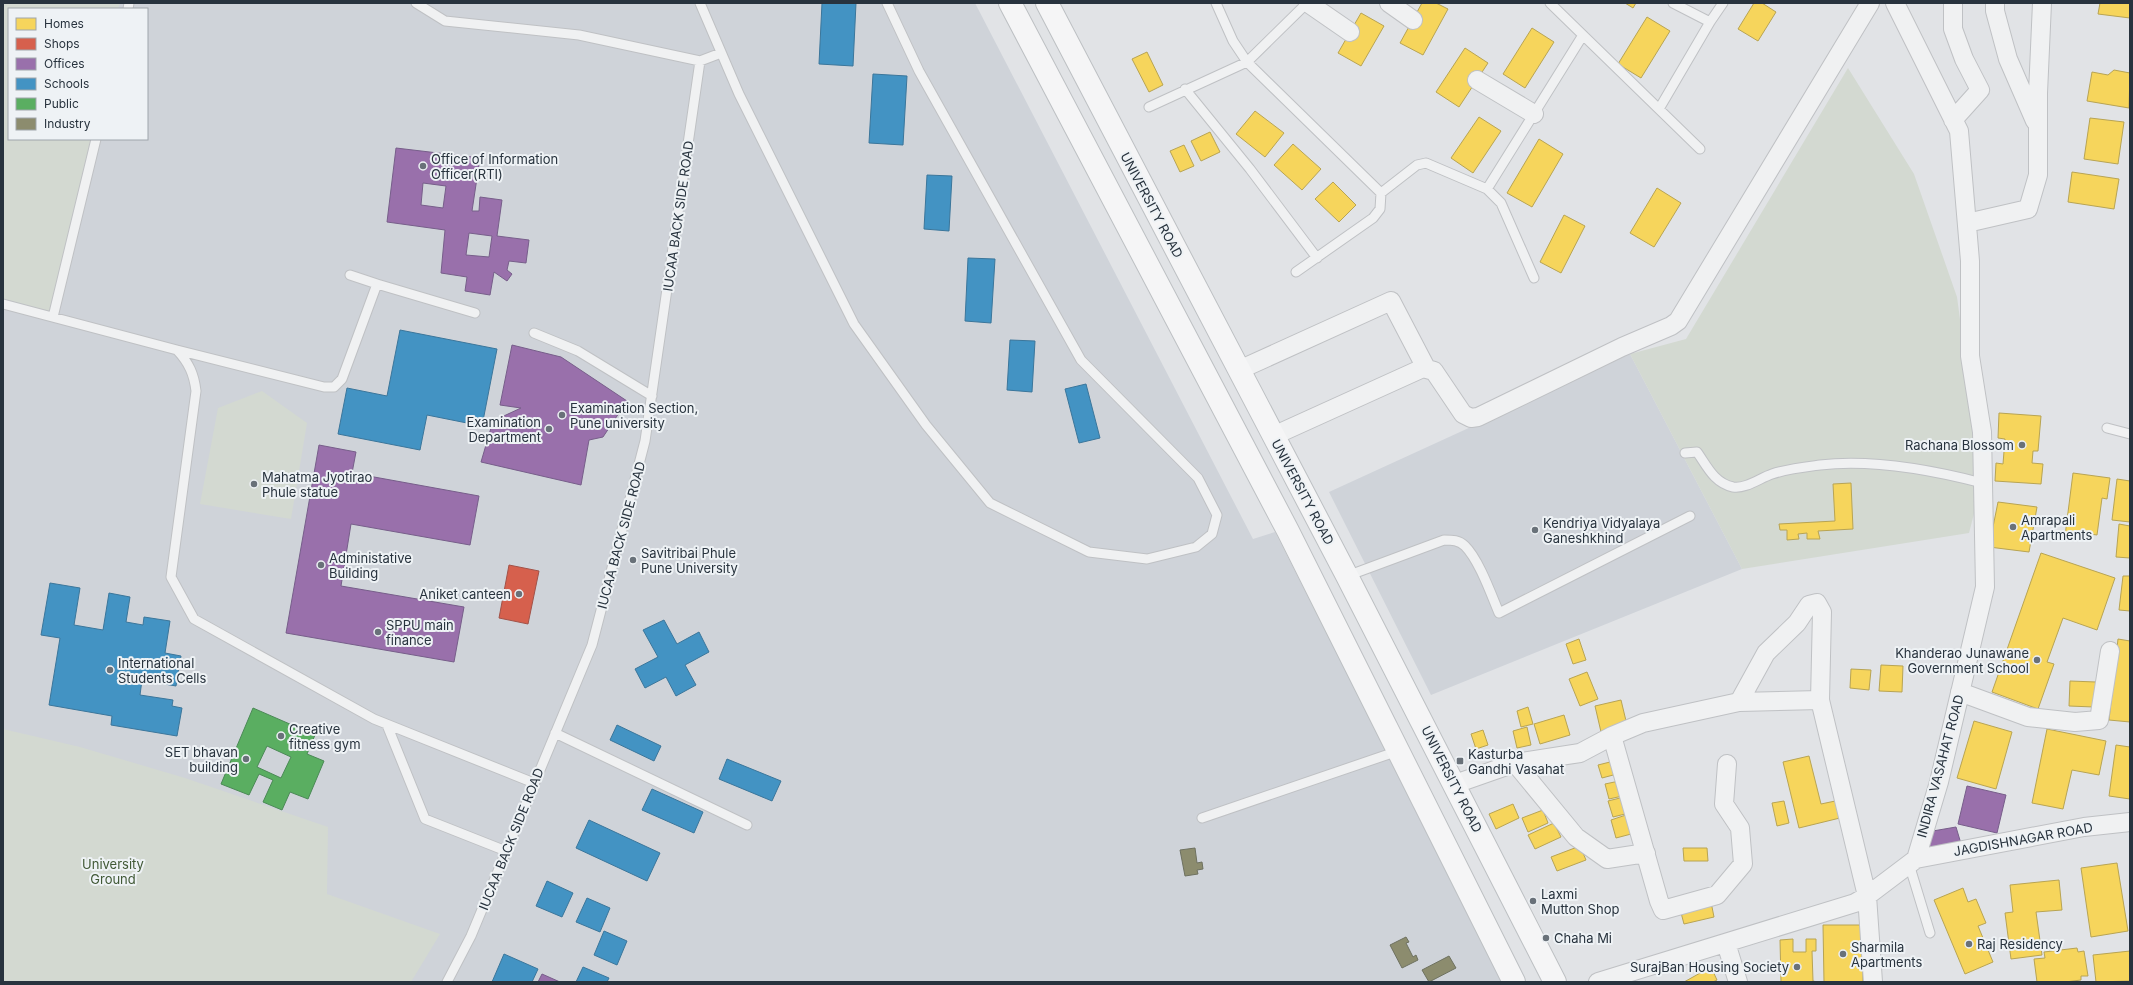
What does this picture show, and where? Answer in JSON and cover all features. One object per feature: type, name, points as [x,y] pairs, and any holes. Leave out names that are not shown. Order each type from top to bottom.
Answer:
[{"type":"main road","points":[[1010,3],[1288,531],[1514,982]]},
{"type":"main road","name":"UNIVERSITY ROAD","points":[[1047,3],[1455,784],[1555,982]]},
{"type":"street","points":[[1307,3],[1350,32]]},
{"type":"street","points":[[1389,3],[1413,20]]},
{"type":"street","points":[[1273,436],[1423,368],[1434,371],[1463,414],[1474,418],[1622,346],[1671,326],[1678,321],[1870,3]]},
{"type":"street","name":"INDIRA VASAHAT ROAD","points":[[1895,3],[1959,131],[1970,261],[1970,356],[1982,432],[1985,587],[1939,782],[1912,861]]},
{"type":"street","points":[[1953,3],[1953,29],[1964,59],[1980,90],[1953,120]]},
{"type":"street","points":[[1995,3],[1995,11],[2008,59],[2038,127]]},
{"type":"street","points":[[1967,223],[2028,209],[2038,175],[2042,3]]},
{"type":"street","points":[[1477,80],[1534,114]]},
{"type":"street","points":[[1239,370],[1391,301],[1426,368]]},
{"type":"street","points":[[1739,702],[1766,653],[1797,623],[1808,605],[1817,603],[1822,612],[1820,700],[1867,896],[1873,982]]},
{"type":"street","points":[[1960,692],[2028,718],[2075,722],[2099,720],[2110,652]]},
{"type":"street","points":[[1455,784],[1515,763],[1580,753],[1612,736],[1643,723],[1739,702],[1820,700]]},
{"type":"street","points":[[1612,736],[1659,901],[1663,910],[1717,895],[1743,864],[1740,828],[1724,804],[1727,764]]},
{"type":"street","points":[[1515,763],[1576,837],[1607,859],[1646,853]]},
{"type":"street","name":"JAGDISHNAGAR ROAD","points":[[1912,861],[2084,827],[2130,822]]},
{"type":"street","points":[[1598,982],[1855,903],[1867,896],[1912,861]]},
{"type":"street","points":[[1726,943],[1738,982]]},
{"type":"lane","points":[[416,3],[445,21],[579,34],[700,61],[721,53]]},
{"type":"lane","points":[[700,3],[742,100],[854,324],[926,425],[990,503],[1089,552],[1147,559],[1196,547],[1212,534],[1217,515],[1198,478],[1081,360],[919,71],[887,3]]},
{"type":"lane","points":[[1216,3],[1233,40],[1247,62],[1381,193]]},
{"type":"lane","points":[[1149,107],[1185,89],[1247,62],[1307,3]]},
{"type":"lane","points":[[1550,3],[1700,149]]},
{"type":"lane","points":[[1673,3],[1710,22]]},
{"type":"lane","points":[[1659,109],[1710,22],[1723,3]]},
{"type":"lane","points":[[1487,189],[1583,35]]},
{"type":"lane","name":"IUCAA BACK SIDE ROAD","points":[[447,982],[472,936],[592,645],[645,441],[700,61]]},
{"type":"lane","points":[[1185,89],[1250,169],[1317,258]]},
{"type":"lane","points":[[53,317],[96,140]]},
{"type":"lane","points":[[1296,272],[1374,218],[1380,209],[1381,193],[1417,165],[1426,163],[1487,189],[1501,203],[1534,278]]},
{"type":"lane","points":[[350,275],[474,313]]},
{"type":"lane","points":[[3,304],[324,387],[334,386],[342,379],[376,284]]},
{"type":"lane","points":[[534,333],[578,351],[652,396]]},
{"type":"lane","points":[[178,350],[192,368],[196,391],[171,577],[194,619],[374,719],[534,783]]},
{"type":"lane","points":[[2107,428],[2130,434]]},
{"type":"lane","points":[[1685,452],[1697,452],[1719,482],[1735,487],[1744,486],[1774,473],[1821,465],[1865,463],[1982,483]]},
{"type":"lane","points":[[1347,576],[1444,540],[1454,540],[1464,545],[1472,557],[1499,613],[1690,516]]},
{"type":"lane","points":[[387,725],[425,819],[506,851]]},
{"type":"lane","points":[[555,733],[747,825]]},
{"type":"lane","points":[[1202,818],[1398,751]]},
{"type":"lane","points":[[1912,861],[1930,933]]},
{"type":"shaded area","name":"Savitribai Phule Pune University","points":[[3,3],[975,3],[1253,539],[1275,532],[1504,982],[3,982]]},
{"type":"shaded area","name":"Kendriya Vidyalaya Ganeshkhind","points":[[1630,354],[1742,569],[1431,695],[1329,492]]},
{"type":"green space","points":[[3,3],[120,3],[118,8],[8,8],[8,140],[91,140],[53,317],[3,303]]},
{"type":"green space","points":[[1848,68],[1914,174],[1957,297],[1982,483],[1969,533],[1742,569],[1630,354],[1686,339]]},
{"type":"green space","points":[[262,391],[307,423],[291,519],[200,504],[218,408]]},
{"type":"green space","name":"University Ground","points":[[3,729],[80,747],[185,778],[328,827],[327,894],[440,934],[411,982],[3,982]]},
{"type":"building: Homes","points":[[1422,3],[1436,3],[1448,9],[1423,55],[1400,43]]},
{"type":"building: Homes","points":[[1625,3],[1636,3],[1633,8]]},
{"type":"building: Homes","points":[[1754,3],[1762,3],[1776,12],[1758,41],[1738,29]]},
{"type":"building: Homes","points":[[2100,3],[2130,3],[2130,18],[2098,14]]},
{"type":"building: Homes","points":[[1361,13],[1384,26],[1361,66],[1338,53]]},
{"type":"building: Homes","points":[[1647,17],[1670,31],[1641,78],[1618,64]]},
{"type":"building: Homes","points":[[1532,28],[1554,42],[1525,88],[1503,74]]},
{"type":"building: Homes","points":[[1465,48],[1488,63],[1459,107],[1436,92]]},
{"type":"building: Homes","points":[[1147,52],[1163,85],[1149,92],[1132,59]]},
{"type":"building: Homes","points":[[2114,70],[2130,73],[2129,108],[2087,101],[2092,72],[2108,75]]},
{"type":"building: Homes","points":[[1255,111],[1284,133],[1265,157],[1236,134]]},
{"type":"building: Homes","points":[[1479,117],[1501,131],[1473,173],[1451,158]]},
{"type":"building: Homes","points":[[2090,118],[2124,122],[2118,164],[2084,159]]},
{"type":"building: Homes","points":[[1210,132],[1220,152],[1201,161],[1191,141]]},
{"type":"building: Homes","points":[[1539,139],[1563,154],[1532,207],[1507,193]]},
{"type":"building: Homes","points":[[1293,144],[1321,169],[1302,190],[1274,165]]},
{"type":"building: Homes","points":[[1184,145],[1194,166],[1180,172],[1170,151]]},
{"type":"building: Homes","points":[[2072,172],[2119,179],[2114,209],[2068,202]]},
{"type":"building: Homes","points":[[1333,182],[1356,205],[1339,222],[1315,199]]},
{"type":"building: Homes","points":[[1657,188],[1681,203],[1654,247],[1630,233]]},
{"type":"building: Homes","points":[[1564,215],[1585,226],[1561,273],[1540,262]]},
{"type":"building: Homes","name":"Rachana Blossom","points":[[1999,413],[2041,416],[2038,451],[2033,451],[2032,463],[2043,464],[2041,484],[1995,481],[1996,463],[2003,464],[2005,439],[1998,438]]},
{"type":"building: Homes","points":[[2073,473],[2110,478],[2107,499],[2102,498],[2097,535],[2083,533],[2082,538],[2065,536]]},
{"type":"building: Homes","points":[[2117,479],[2130,481],[2130,522],[2112,520]]},
{"type":"building: Homes","points":[[1851,483],[1853,529],[1818,531],[1820,539],[1807,539],[1807,533],[1798,534],[1799,539],[1787,540],[1787,530],[1780,530],[1779,524],[1835,521],[1833,484]]},
{"type":"building: Homes","name":"Amrapali Apartments","points":[[1998,502],[2037,507],[2029,552],[1989,547]]},
{"type":"building: Homes","points":[[2119,524],[2130,526],[2130,558],[2116,557]]},
{"type":"building: Homes","points":[[2041,553],[2115,578],[2097,630],[2063,618],[2047,662],[2054,664],[2038,709],[1992,692]]},
{"type":"building: Homes","points":[[2123,576],[2130,576],[2130,611],[2119,610]]},
{"type":"building: Homes","points":[[1579,639],[1586,660],[1573,664],[1566,644]]},
{"type":"building: Homes","points":[[2118,639],[2130,641],[2130,722],[2109,720]]},
{"type":"building: Homes","points":[[1881,665],[1903,666],[1902,692],[1879,691]]},
{"type":"building: Homes","points":[[1851,669],[1871,670],[1869,690],[1850,688]]},
{"type":"building: Homes","points":[[1587,672],[1598,699],[1580,706],[1569,679]]},
{"type":"building: Homes","points":[[2070,681],[2096,682],[2094,707],[2069,706]]},
{"type":"building: Homes","points":[[1621,700],[1627,725],[1601,732],[1595,706]]},
{"type":"building: Homes","points":[[1528,707],[1533,724],[1521,727],[1517,711]]},
{"type":"building: Homes","points":[[1564,715],[1570,735],[1540,744],[1534,724]]},
{"type":"building: Homes","points":[[1974,721],[2012,732],[1996,789],[1957,778]]},
{"type":"building: Homes","points":[[1527,727],[1531,745],[1517,748],[1513,731]]},
{"type":"building: Homes","points":[[2047,729],[2106,741],[2099,775],[2072,770],[2063,809],[2032,803]]},
{"type":"building: Homes","points":[[1483,730],[1488,745],[1476,749],[1471,734]]},
{"type":"building: Homes","points":[[2116,745],[2130,747],[2130,799],[2109,796]]},
{"type":"building: Homes","points":[[1809,756],[1821,804],[1840,800],[1844,817],[1799,828],[1783,762]]},
{"type":"building: Homes","points":[[1614,761],[1617,774],[1602,778],[1598,765]]},
{"type":"building: Homes","points":[[1624,780],[1627,795],[1609,799],[1605,784]]},
{"type":"building: Homes","points":[[1628,796],[1633,812],[1613,817],[1608,801]]},
{"type":"building: Homes","points":[[1784,801],[1789,823],[1777,826],[1772,803]]},
{"type":"building: Homes","points":[[1513,804],[1519,818],[1496,829],[1489,814]]},
{"type":"building: Homes","points":[[1543,810],[1548,823],[1528,832],[1522,818]]},
{"type":"building: Homes","points":[[1629,814],[1635,833],[1616,838],[1611,820]]},
{"type":"building: Homes","points":[[1554,823],[1561,837],[1535,849],[1528,835]]},
{"type":"building: Homes","points":[[1580,846],[1586,860],[1557,871],[1551,857]]},
{"type":"building: Homes","points":[[1683,848],[1707,848],[1708,861],[1684,861]]},
{"type":"building: Homes","points":[[2117,863],[2128,931],[2091,937],[2081,868]]},
{"type":"building: Homes","points":[[2059,880],[2062,910],[2036,912],[2042,955],[2011,959],[2005,913],[2013,912],[2010,885]]},
{"type":"building: Homes","name":"Raj Residency","points":[[1963,888],[1968,902],[1976,899],[1986,923],[1978,926],[1993,962],[1965,974],[1934,900]]},
{"type":"building: Homes","points":[[1711,902],[1714,917],[1684,924],[1680,909]]},
{"type":"building: Homes","name":"Sharmila Apartments","points":[[1823,925],[1862,925],[1863,982],[1824,982]]},
{"type":"building: Homes","name":"SurajBan Housing Society","points":[[1793,939],[1793,952],[1806,952],[1806,939],[1816,939],[1816,951],[1812,951],[1813,981],[1817,982],[1781,982],[1780,940]]},
{"type":"building: Homes","points":[[2077,948],[2078,952],[2084,951],[2088,976],[2081,976],[2081,980],[2065,982],[2037,982],[2034,959],[2045,958],[2044,952]]},
{"type":"building: Homes","points":[[2130,951],[2130,981],[2096,982],[2093,955]]},
{"type":"building: Homes","points":[[1711,967],[1717,980],[1713,982],[1684,982]]},
{"type":"building: Shops","name":"Aniket canteen","points":[[509,565],[539,571],[528,624],[499,618]]},
{"type":"building: Offices","points":[[396,148],[480,158],[472,211],[479,211],[480,197],[502,200],[497,236],[529,240],[526,263],[509,261],[507,270],[512,274],[507,281],[494,272],[490,295],[465,291],[467,277],[441,273],[445,230],[387,222]],"holes":[[[423,183],[446,186],[443,208],[421,205]],[[469,233],[492,236],[489,257],[466,255]]]},
{"type":"building: Offices","name":"Examination Section, Pune university","points":[[512,345],[561,357],[627,401],[603,437],[589,440],[581,485],[481,462],[493,421],[521,408],[500,405]]},
{"type":"building: Offices","name":"Administative Building","points":[[319,445],[356,452],[352,473],[479,496],[470,545],[351,524],[341,586],[464,607],[454,662],[286,633]]},
{"type":"building: Offices","points":[[1967,786],[2006,795],[1997,833],[1958,824]]},
{"type":"building: Offices","points":[[1956,827],[1962,847],[1930,852],[1927,832]]},
{"type":"building: Offices","points":[[542,974],[560,982],[538,982]]},
{"type":"building: Schools","points":[[822,3],[856,3],[853,66],[819,64]]},
{"type":"building: Schools","points":[[873,74],[907,76],[903,145],[869,143]]},
{"type":"building: Schools","points":[[927,175],[952,176],[949,231],[924,229]]},
{"type":"building: Schools","points":[[968,258],[995,259],[991,323],[965,321]]},
{"type":"building: Schools","points":[[400,330],[497,349],[482,426],[427,415],[420,450],[338,434],[347,388],[387,396]]},
{"type":"building: Schools","points":[[1010,340],[1035,341],[1032,392],[1007,390]]},
{"type":"building: Schools","points":[[1086,384],[1100,438],[1079,443],[1065,389]]},
{"type":"building: Schools","points":[[50,583],[80,588],[74,625],[103,630],[109,593],[130,597],[126,622],[143,625],[144,617],[170,621],[165,653],[181,656],[176,686],[142,680],[140,695],[173,700],[172,706],[182,708],[177,736],[111,725],[112,716],[49,705],[60,638],[41,635]]},
{"type":"building: Schools","points":[[664,620],[677,644],[699,632],[709,652],[685,665],[696,685],[676,696],[666,677],[645,688],[635,669],[658,657],[643,630]]},
{"type":"building: Schools","points":[[617,725],[661,746],[654,761],[610,740]]},
{"type":"building: Schools","points":[[727,759],[781,781],[772,801],[719,779]]},
{"type":"building: Schools","points":[[652,789],[703,812],[694,833],[642,810]]},
{"type":"building: Schools","points":[[589,820],[660,853],[647,881],[576,848]]},
{"type":"building: Schools","points":[[547,881],[573,893],[562,917],[536,906]]},
{"type":"building: Schools","points":[[587,898],[610,908],[600,932],[576,922]]},
{"type":"building: Schools","points":[[604,931],[627,941],[617,965],[594,955]]},
{"type":"building: Schools","points":[[504,954],[538,969],[532,982],[492,982]]},
{"type":"building: Schools","points":[[583,967],[609,978],[607,982],[576,982]]},
{"type":"building: Public","name":"SET bhavan building","points":[[253,708],[315,735],[307,754],[324,761],[308,799],[290,792],[282,810],[263,802],[273,780],[259,774],[249,795],[221,784]],"holes":[[[267,746],[291,757],[281,778],[257,767]]]},
{"type":"building: Industry","points":[[1195,848],[1197,863],[1202,862],[1203,869],[1197,870],[1198,874],[1185,876],[1180,850]]},
{"type":"building: Industry","points":[[1406,937],[1409,942],[1406,943],[1413,957],[1416,955],[1418,960],[1402,968],[1390,945]]},
{"type":"building: Industry","points":[[1449,956],[1456,968],[1429,982],[1422,970]]},
{"type":"place","name":"Office of Information Officer(RTI)","points":[[423,166]]},
{"type":"place","name":"Examination Section, Pune university","points":[[562,415]]},
{"type":"place","name":"Examination Department","points":[[549,429]]},
{"type":"place","name":"Rachana Blossom","points":[[2022,445]]},
{"type":"place","name":"Mahatma Jyotirao Phule statue","points":[[254,484]]},
{"type":"place","name":"Amrapali Apartments","points":[[2013,527]]},
{"type":"place","name":"Kendriya Vidyalaya Ganeshkhind","points":[[1535,530]]},
{"type":"place","name":"Savitribai Phule Pune University","points":[[633,560]]},
{"type":"place","name":"Administative Building","points":[[321,565]]},
{"type":"place","name":"Aniket canteen","points":[[519,594]]},
{"type":"place","name":"SPPU main finance","points":[[378,632]]},
{"type":"place","name":"Khanderao Junawane Government School","points":[[2037,660]]},
{"type":"place","name":"International Students Cells","points":[[110,670]]},
{"type":"place","name":"Creative fitness gym","points":[[281,736]]},
{"type":"place","name":"SET bhavan building","points":[[246,759]]},
{"type":"place","name":"Kasturba Gandhi Vasahat","points":[[1460,761]]},
{"type":"place","name":"Laxmi Mutton Shop","points":[[1533,901]]},
{"type":"place","name":"Chaha Mi","points":[[1546,938]]},
{"type":"place","name":"Raj Residency","points":[[1969,944]]},
{"type":"place","name":"Sharmila Apartments","points":[[1843,954]]},
{"type":"place","name":"SurajBan Housing Society","points":[[1797,967]]}]
